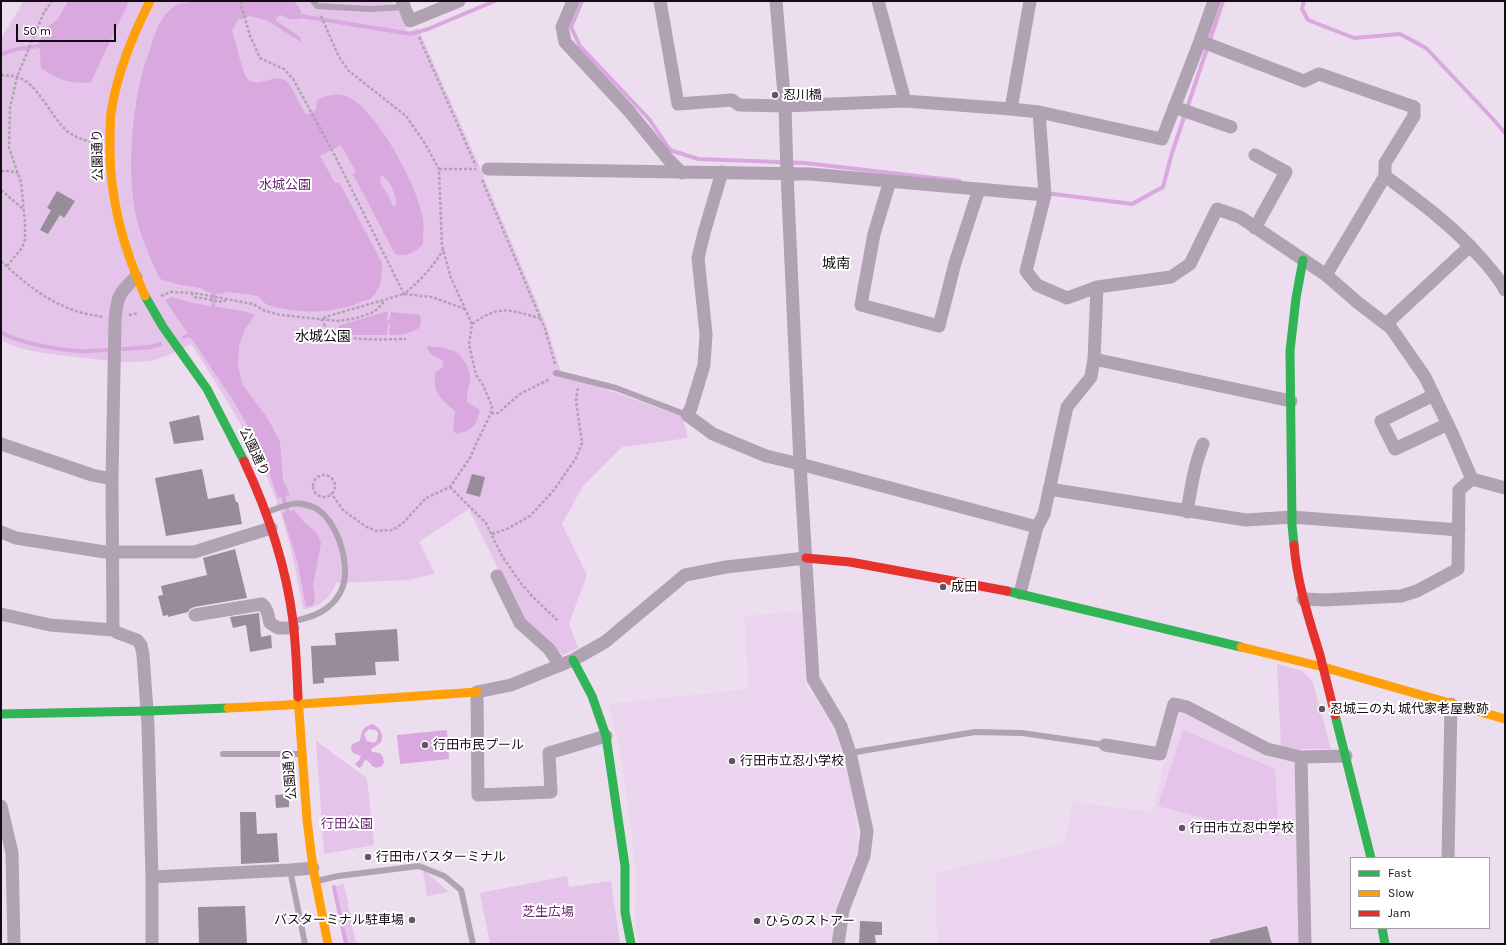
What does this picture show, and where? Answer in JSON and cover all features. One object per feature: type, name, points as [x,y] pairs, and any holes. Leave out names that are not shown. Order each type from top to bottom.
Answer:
[{"type":"street","name":"公園通り","points":[[150,1],[130,42],[111,110],[109,147],[113,204],[125,250],[136,277],[157,318],[210,395],[252,477],[271,528],[288,595],[293,625],[307,820],[315,881],[328,944]]},
{"type":"street","points":[[404,4],[410,21],[459,1]]},
{"type":"street","points":[[573,1],[562,27],[565,42],[629,111],[668,159],[682,173]]},
{"type":"street","points":[[660,1],[678,104],[732,100],[739,104],[785,106],[905,101],[1039,112],[1162,138],[1214,1]]},
{"type":"street","points":[[776,1],[785,106],[800,464],[813,679],[841,726],[850,753],[867,831],[864,856],[843,910],[838,944]]},
{"type":"street","points":[[878,1],[905,101]]},
{"type":"street","points":[[1012,109],[1030,1]]},
{"type":"street","points":[[1200,41],[1304,81],[1319,74],[1414,107],[1414,116],[1385,163],[1385,176],[1326,275]]},
{"type":"street","points":[[1174,107],[1231,127]]},
{"type":"street","points":[[1039,112],[1045,195],[1026,271],[1037,285],[1067,298],[1097,287],[1171,277],[1190,264],[1217,209],[1240,217],[1326,275],[1391,328],[1425,377],[1448,424],[1472,479]]},
{"type":"street","points":[[1254,155],[1286,172],[1255,228]]},
{"type":"street","points":[[483,169],[682,173],[787,173],[1045,195]]},
{"type":"street","points":[[722,172],[698,258],[706,334],[704,366],[691,408],[687,415],[713,434],[766,456],[1037,527]]},
{"type":"street","points":[[1385,176],[1445,221],[1499,278],[1505,290]]},
{"type":"street","points":[[890,181],[874,234],[860,304],[938,326],[955,263],[979,189]]},
{"type":"street","points":[[1386,324],[1470,246]]},
{"type":"street","points":[[1303,260],[1296,298],[1290,351],[1292,517],[1295,561],[1303,599],[1323,667],[1371,857]]},
{"type":"street","points":[[113,630],[112,479],[116,310],[117,302],[122,291],[136,277]]},
{"type":"street","points":[[1020,593],[1037,527],[1044,514],[1067,406],[1091,377],[1094,359],[1097,287]]},
{"type":"street","points":[[1094,359],[1291,401]]},
{"type":"street","points":[[1434,395],[1381,422],[1395,449],[1448,424]]},
{"type":"street","points":[[1,444],[92,475],[112,479]]},
{"type":"street","points":[[1187,512],[1197,457],[1203,444]]},
{"type":"street","points":[[1472,479],[1505,488]]},
{"type":"street","points":[[1303,599],[1325,600],[1401,596],[1417,591],[1458,569],[1460,490],[1472,479]]},
{"type":"street","points":[[1049,489],[1187,512],[1246,520],[1292,517],[1459,530]]},
{"type":"street","points":[[1,532],[16,538],[105,552],[194,552],[271,528]]},
{"type":"street","points":[[1,714],[148,711],[298,704],[477,692],[510,684],[573,660],[605,642],[685,575],[726,567],[806,558],[850,562],[1020,593],[1323,667],[1505,719]]},
{"type":"street","points":[[496,576],[520,624],[549,649],[560,665]]},
{"type":"street","points":[[195,615],[262,604],[266,607],[270,623],[278,628],[293,625]]},
{"type":"street","points":[[1,614],[50,625],[113,630],[137,640],[141,645],[148,711],[152,944]]},
{"type":"street","points":[[573,660],[592,696],[606,736],[625,866],[625,912],[631,944]]},
{"type":"street","points":[[477,692],[478,795],[551,792],[549,753],[606,736]]},
{"type":"street","points":[[1105,745],[1160,754],[1174,704],[1187,707],[1267,749],[1301,757],[1346,756]]},
{"type":"street","points":[[1448,857],[1451,704]]},
{"type":"street","points":[[1301,757],[1305,944]]},
{"type":"street","points":[[1,806],[12,853],[14,944]]},
{"type":"street","points":[[152,877],[313,868]]},
{"type":"street","points":[[1382,929],[1385,944]]},
{"type":"lane","points":[[315,4],[370,9],[404,4]]},
{"type":"lane","points":[[556,372],[616,388],[687,415]]},
{"type":"lane","points":[[266,512],[293,504],[303,504],[317,509],[334,528],[341,547],[345,571],[344,585],[340,594],[330,605],[314,616],[293,625]]},
{"type":"lane","points":[[850,753],[975,732],[1022,733],[1105,745]]},
{"type":"lane","points":[[223,754],[302,754]]},
{"type":"lane","points":[[315,881],[338,876],[419,866],[444,876],[461,890],[473,944]]},
{"type":"lane","points":[[290,870],[304,944]]},
{"type":"path","points":[[7,266],[22,248],[25,239],[21,182],[9,148],[10,108],[16,77],[44,12],[52,1]]},
{"type":"path","points":[[240,1],[246,22],[260,58],[284,69],[293,79],[332,150],[404,294]]},
{"type":"path","points":[[315,4],[339,57],[349,71],[406,116],[424,142],[439,169],[440,221],[443,250],[451,278],[472,324],[469,344],[476,375],[483,385],[492,406],[491,413],[470,458],[450,487],[426,498],[403,523],[393,530],[376,531],[365,526],[343,510],[331,493]]},
{"type":"path","points":[[419,37],[483,169],[545,329],[555,364],[556,372],[553,377],[520,394],[498,413],[491,413]]},
{"type":"path","points":[[1,75],[16,77],[27,82],[67,131],[78,138],[98,144]]},
{"type":"path","points":[[439,169],[483,169]]},
{"type":"path","points":[[1,171],[10,170],[18,173]]},
{"type":"path","points":[[1,190],[23,209]]},
{"type":"path","points":[[323,319],[347,310],[404,294],[421,280],[434,265],[443,250]]},
{"type":"path","points":[[1,261],[34,290],[52,300],[72,310],[93,316],[107,317]]},
{"type":"path","points":[[159,297],[171,292],[206,295],[254,304],[265,311],[281,315],[338,322],[357,318],[374,312],[383,303],[382,301]]},
{"type":"path","points":[[191,293],[195,297],[220,302],[223,302],[227,298]]},
{"type":"path","points":[[404,294],[432,297],[466,309]]},
{"type":"path","points":[[472,324],[485,315],[506,309],[540,318]]},
{"type":"path","points":[[129,315],[140,312]]},
{"type":"path","points":[[323,319],[326,328],[338,336],[348,338],[406,339]]},
{"type":"path","points":[[492,534],[507,530],[530,516],[554,490],[576,458],[582,443],[576,401],[580,379]]},
{"type":"path","points":[[324,475],[331,478],[334,482],[331,493],[324,496],[316,494],[313,486],[316,478],[324,475]]},
{"type":"path","points":[[450,487],[486,523],[502,556],[520,582],[557,620]]},
{"type":"path","points":[[313,498],[316,494]]},
{"type":"shaded area","points":[[68,1],[129,1],[91,82],[71,82],[58,78],[41,68],[39,41],[49,26],[58,19]]},
{"type":"shaded area","points":[[294,1],[301,11],[300,19],[289,19],[281,15],[276,18],[276,21],[300,37],[301,42],[268,21],[250,16],[238,20],[232,30],[245,75],[249,80],[254,82],[282,79],[287,82],[306,115],[316,110],[317,100],[326,96],[343,95],[352,99],[363,108],[374,121],[396,153],[414,189],[423,219],[423,244],[417,250],[407,255],[395,254],[353,174],[356,172],[341,145],[320,156],[335,183],[339,182],[382,263],[380,285],[378,290],[370,299],[350,306],[327,311],[291,310],[268,305],[258,297],[252,295],[207,292],[201,288],[180,285],[160,279],[141,235],[137,220],[131,168],[133,130],[142,74],[159,25],[165,14],[175,6],[190,2]],"holes":[[[381,175],[390,184],[394,193],[396,201],[396,205],[394,207],[381,184]]]},
{"type":"shaded area","points":[[172,297],[193,303],[248,312],[255,315],[245,329],[239,346],[238,364],[242,384],[268,419],[280,442],[283,480],[290,495],[278,498],[260,447],[231,397],[165,300]]},
{"type":"shaded area","points":[[388,311],[387,320],[389,320],[391,312],[419,315],[421,318],[420,327],[406,334],[389,335],[390,324],[388,323],[387,335],[347,335],[341,332],[338,326]]},
{"type":"shaded area","points":[[427,346],[449,349],[458,353],[467,366],[470,377],[467,402],[480,410],[475,424],[467,431],[457,434],[453,431],[455,411],[445,403],[438,394],[435,384],[436,372],[443,367],[443,361],[432,355]]},
{"type":"shaded area","points":[[294,510],[304,522],[316,532],[321,543],[313,585],[315,599],[313,605],[306,607],[297,560],[282,513]]},
{"type":"shaded area","name":"行田市立忍小学校","points":[[802,611],[806,687],[821,706],[836,737],[851,785],[856,819],[858,849],[836,908],[830,944],[639,944],[635,918],[636,871],[625,782],[618,739],[608,704],[749,689],[744,616]]},
{"type":"shaded area","name":"行田市立忍中学校","points":[[1179,710],[1295,760],[1299,944],[937,944],[936,873],[1064,844],[1073,802],[1153,812],[1165,759]]},
{"type":"shaded area","points":[[371,724],[379,729],[382,738],[379,744],[371,750],[372,752],[380,753],[383,757],[384,763],[381,767],[373,767],[366,760],[359,768],[355,764],[361,756],[353,753],[351,749],[352,744],[360,741],[362,731]],"holes":[[[369,729],[376,730],[378,733],[377,740],[374,743],[367,741],[364,734]]]},
{"type":"shaded area","points":[[447,730],[449,759],[400,764],[397,735]]},
{"type":"green space","name":"水城公園","points":[[22,1],[392,1],[402,17],[407,32],[418,28],[478,163],[546,324],[563,378],[596,386],[682,416],[688,438],[622,447],[583,486],[562,524],[587,575],[569,623],[578,648],[563,655],[523,620],[469,509],[419,542],[435,574],[407,580],[336,583],[331,593],[323,601],[314,607],[303,609],[288,537],[273,491],[242,426],[191,344],[170,354],[149,361],[122,362],[39,352],[19,348],[1,340],[1,38],[20,8]]},
{"type":"green space","points":[[1277,664],[1302,671],[1313,682],[1331,749],[1298,749],[1281,746]]},
{"type":"green space","points":[[1183,730],[1275,769],[1279,837],[1158,806]]},
{"type":"green space","name":"行田公園","points":[[316,741],[367,778],[374,845],[324,854]]},
{"type":"green space","points":[[425,871],[449,892],[427,896],[423,872]]},
{"type":"green space","name":"芝生広場","points":[[567,876],[569,887],[611,881],[620,944],[490,944],[480,893]]},
{"type":"green space","points":[[344,884],[356,944],[347,944],[336,886]]},
{"type":"building","points":[[57,191],[75,201],[64,218],[60,215],[48,234],[40,230],[51,210],[47,208]]},
{"type":"building","points":[[199,415],[204,440],[174,444],[169,422]]},
{"type":"building","points":[[202,469],[208,499],[234,494],[236,502],[238,502],[242,524],[166,536],[155,478]]},
{"type":"building","points":[[472,474],[485,477],[480,497],[466,493]]},
{"type":"building","points":[[235,549],[247,598],[194,607],[188,612],[168,617],[168,615],[163,616],[158,596],[163,595],[161,586],[207,575],[203,558]]},
{"type":"building","points":[[259,613],[261,637],[271,635],[272,648],[250,652],[246,625],[233,628],[230,617]]},
{"type":"building","points":[[397,629],[399,661],[375,662],[376,675],[324,678],[324,683],[313,684],[311,646],[336,645],[335,633]]},
{"type":"building","points":[[289,794],[289,807],[276,808],[275,795]]},
{"type":"building","points":[[240,812],[256,812],[257,834],[277,833],[279,862],[241,864]]},
{"type":"building","points":[[245,906],[247,944],[199,944],[198,907]]},
{"type":"building","points":[[860,921],[882,922],[882,935],[875,935],[876,944],[859,944]]},
{"type":"building","points":[[1267,926],[1272,944],[1210,944],[1210,940]]},
{"type":"waterway","points":[[295,15],[411,34],[428,29],[495,1]]},
{"type":"waterway","points":[[582,1],[571,27],[580,46],[649,119],[670,150],[698,159],[805,163],[960,181]]},
{"type":"waterway","points":[[1046,193],[1132,204],[1163,187],[1172,153],[1223,1]]},
{"type":"waterway","points":[[1304,1],[1302,9],[1308,20],[1354,38],[1400,34],[1426,48],[1505,133]]},
{"type":"waterway","points":[[1,54],[17,49],[39,46]]},
{"type":"waterway","points":[[213,311],[214,288]]},
{"type":"waterway","points":[[1,332],[17,339],[48,347],[80,351],[107,350]]},
{"type":"waterway","points":[[184,337],[192,334]]},
{"type":"waterway","points":[[123,349],[151,347],[160,344]]},
{"type":"waterway","points":[[282,493],[288,512]]},
{"type":"waterway","points":[[334,887],[346,944]]},
{"type":"traffic: fast","points":[[1294,545],[1292,525],[1290,351],[1296,298],[1303,260]]},
{"type":"traffic: fast","points":[[145,296],[163,327],[207,389],[244,461]]},
{"type":"traffic: fast","points":[[1007,591],[1241,647]]},
{"type":"traffic: fast","points":[[573,660],[592,696],[606,736],[625,866],[625,912],[631,944]]},
{"type":"traffic: fast","points":[[1,714],[228,708]]},
{"type":"traffic: fast","points":[[1335,715],[1371,857]]},
{"type":"traffic: fast","points":[[1382,929],[1385,944]]},
{"type":"traffic: slow","points":[[145,296],[130,260],[119,222],[112,183],[110,163],[110,132],[111,113],[121,69],[131,42],[150,1]]},
{"type":"traffic: slow","points":[[1241,647],[1323,667],[1505,719]]},
{"type":"traffic: slow","points":[[228,708],[477,692]]},
{"type":"traffic: slow","points":[[298,697],[307,820],[313,868],[328,944]]},
{"type":"traffic: jam","points":[[244,461],[261,500],[275,540],[286,580],[294,630],[298,697]]},
{"type":"traffic: jam","points":[[1294,545],[1301,587],[1335,715]]},
{"type":"traffic: jam","points":[[806,558],[850,562],[1007,591]]},
{"type":"place","name":"忍川橋","points":[[775,95]]},
{"type":"place","name":"成田","points":[[943,587]]},
{"type":"place","name":"忍城三の丸 城代家老屋敷跡","points":[[1322,709]]},
{"type":"place","name":"行田市民プール","points":[[425,745]]},
{"type":"place","name":"行田市立忍小学校","points":[[732,761]]},
{"type":"place","name":"行田市立忍中学校","points":[[1182,828]]},
{"type":"place","name":"行田市バスターミナル","points":[[368,857]]},
{"type":"place","name":"バスターミナル駐車場","points":[[412,920]]},
{"type":"place","name":"ひらのストアー","points":[[757,921]]},
{"type":"district","name":"城南","points":[[836,264]]},
{"type":"district","name":"水城公園","points":[[323,337]]}]
